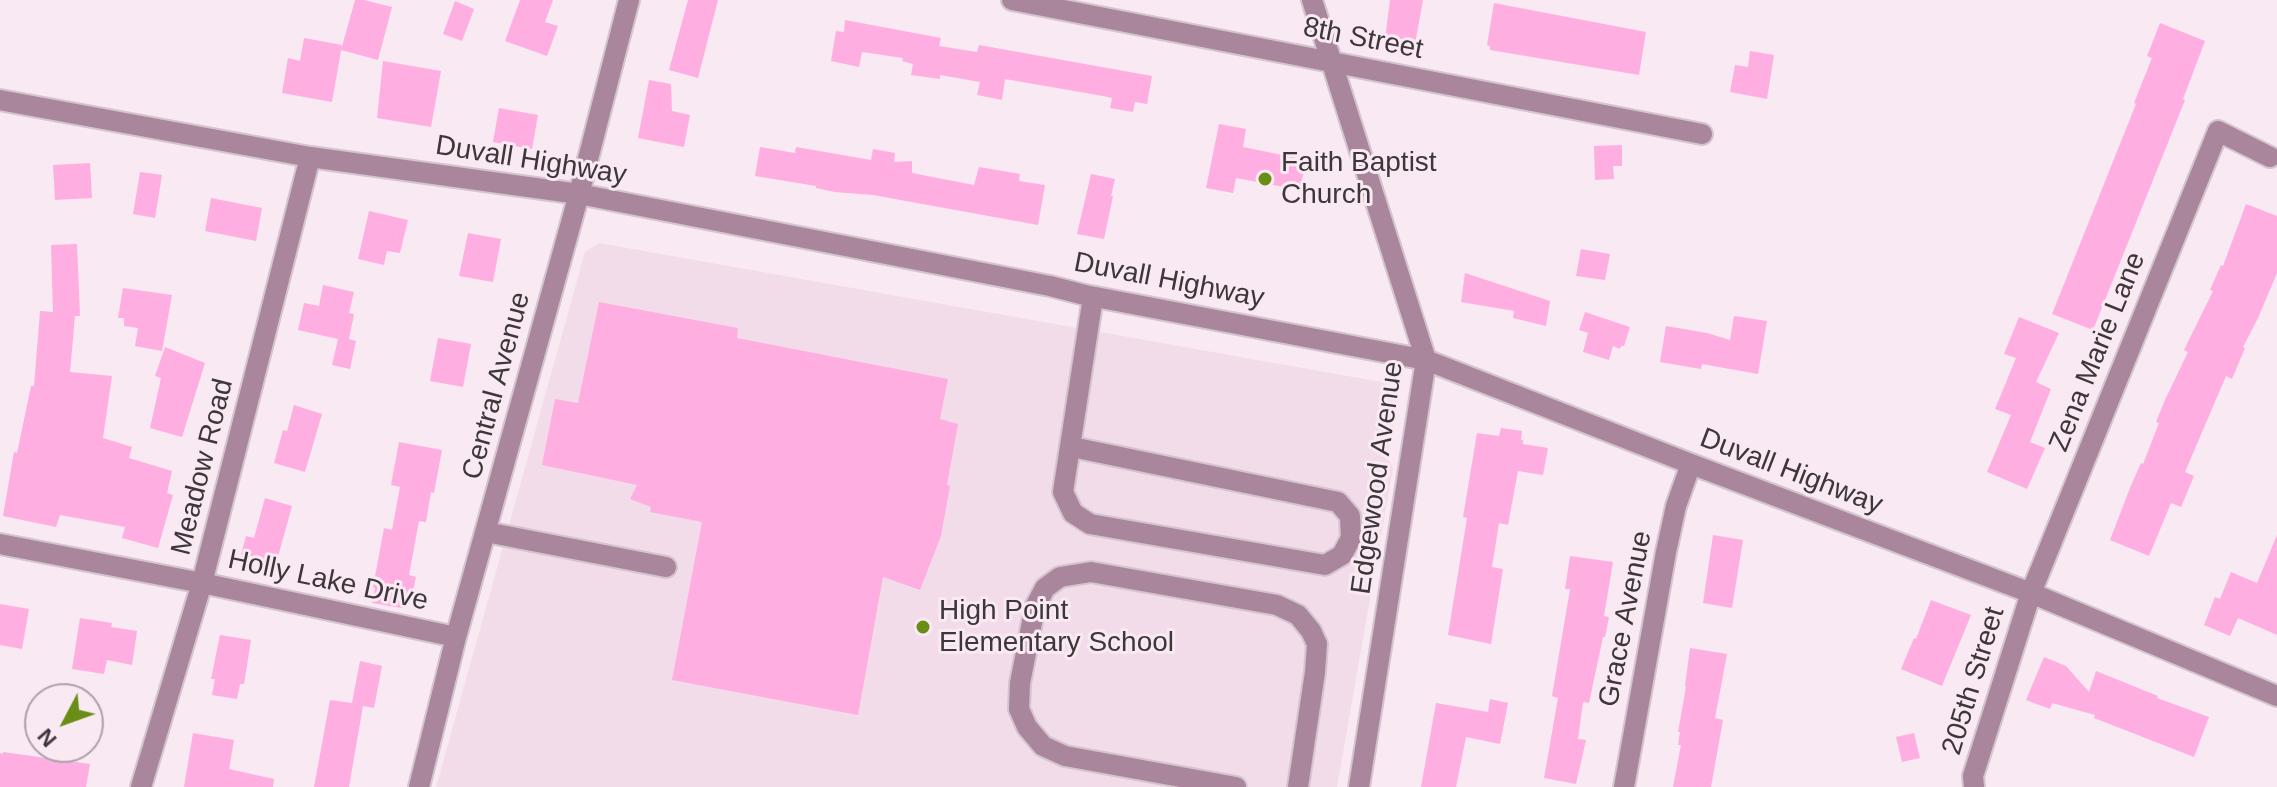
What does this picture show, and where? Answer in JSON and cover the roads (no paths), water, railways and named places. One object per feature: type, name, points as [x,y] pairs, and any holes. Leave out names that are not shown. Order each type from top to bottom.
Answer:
[{"type":"street","name":"Central Avenue","points":[[419,787],[456,637],[579,194],[629,0]]},
{"type":"street","name":"8th Street","points":[[1012,0],[1702,134]]},
{"type":"street","name":"Edgewood Avenue","points":[[1312,0],[1426,360],[1359,787]]},
{"type":"street","name":"Duvall Highway","points":[[0,100],[310,157],[579,194],[1426,360],[2031,593],[2277,696]]},
{"type":"street","name":"Zena Marie Lane","points":[[2031,593],[2218,131],[2270,157]]},
{"type":"street","name":"Meadow Road","points":[[141,787],[202,583],[310,157]]},
{"type":"street","points":[[1072,447],[1338,502],[1350,516],[1351,538],[1342,555],[1325,565],[1090,524],[1073,513],[1063,492],[1093,297]]},
{"type":"street","name":"Grace Avenue","points":[[1624,787],[1666,552],[1676,506],[1691,464]]},
{"type":"street","points":[[486,532],[666,567]]},
{"type":"street","name":"Holly Lake Drive","points":[[0,544],[456,637]]},
{"type":"street","points":[[1236,787],[1065,756],[1043,746],[1027,727],[1019,709],[1020,683],[1035,607],[1045,588],[1060,577],[1091,572],[1277,605],[1298,615],[1317,644],[1298,787]]},
{"type":"street","name":"205th Street","points":[[1974,787],[1973,776],[2031,593]]},
{"type":"place","name":"Faith Baptist Church","points":[[1265,179]]},
{"type":"place","name":"High Point Elementary School","points":[[923,627]]}]
